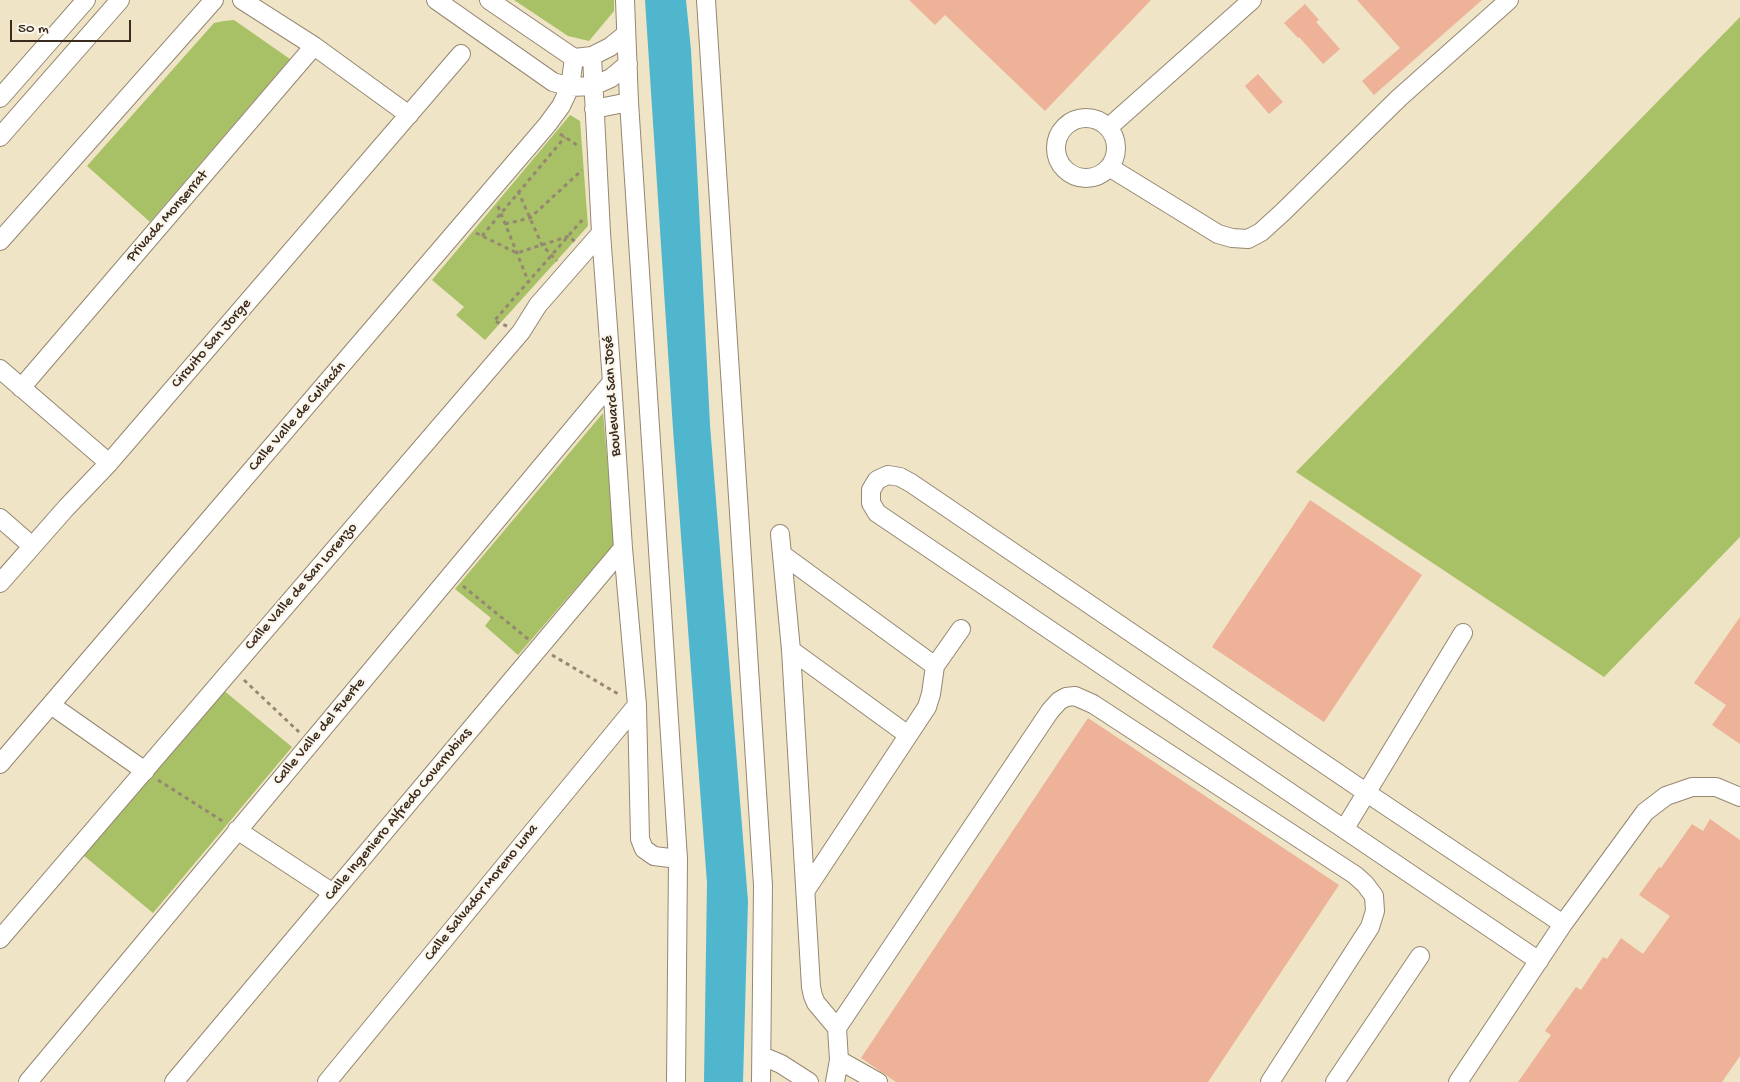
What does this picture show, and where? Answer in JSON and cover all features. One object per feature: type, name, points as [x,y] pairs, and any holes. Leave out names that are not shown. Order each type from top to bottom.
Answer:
[{"type":"street","points":[[0,98],[86,0]]},
{"type":"street","points":[[0,137],[120,0]]},
{"type":"street","points":[[0,241],[214,0]]},
{"type":"street","points":[[242,0],[314,46],[409,115]]},
{"type":"street","points":[[436,0],[553,82],[570,87],[593,86],[611,78],[628,64]]},
{"type":"street","points":[[489,0],[583,57],[610,48],[626,34]]},
{"type":"street","points":[[625,0],[629,102],[678,859],[676,1082]]},
{"type":"street","points":[[706,0],[763,885],[761,1082]]},
{"type":"street","points":[[1109,128],[1252,0]]},
{"type":"street","points":[[1109,167],[1218,234],[1232,238],[1248,238],[1261,232],[1283,212],[1399,98],[1509,0]]},
{"type":"street","name":"Privada Monserrat","points":[[21,388],[314,46]]},
{"type":"street","name":"Circuito San Jorge","points":[[0,583],[66,508],[109,463],[460,54]]},
{"type":"street","name":"Calle Valle de Culiacán","points":[[0,764],[510,170],[561,106],[583,57]]},
{"type":"street","name":"Boulevard San José","points":[[583,57],[593,86],[600,233],[623,548],[638,705],[640,839],[644,849],[654,856],[678,859]]},
{"type":"street","points":[[594,109],[629,102]]},
{"type":"street","points":[[1080,117],[1090,117],[1100,121],[1109,128],[1114,137],[1116,147],[1114,158],[1109,167],[1101,174],[1091,178],[1076,176],[1062,168],[1055,148],[1062,128],[1070,121],[1080,117]]},
{"type":"street","name":"Calle Valle de San Lorenzo","points":[[0,939],[521,332],[538,305],[600,233]]},
{"type":"street","points":[[0,369],[109,463]]},
{"type":"street","name":"Calle Valle del Fuerte","points":[[28,1082],[612,382]]},
{"type":"street","points":[[1539,960],[877,513],[871,503],[871,490],[877,480],[888,475],[900,477],[911,483],[1563,924]]},
{"type":"street","points":[[0,518],[32,546]]},
{"type":"street","points":[[780,534],[791,650],[813,996],[816,1003],[837,1028],[839,1060],[835,1082]]},
{"type":"street","name":"Calle Ingeniero Alfredo Covarrubias","points":[[174,1082],[623,548]]},
{"type":"street","points":[[783,555],[935,666]]},
{"type":"street","points":[[806,890],[927,707],[935,666],[960,629]]},
{"type":"street","points":[[1345,828],[1463,633]]},
{"type":"street","points":[[791,650],[908,735]]},
{"type":"street","points":[[837,1028],[1050,711],[1059,701],[1066,697],[1075,696],[1093,704],[1355,875],[1366,884],[1374,896],[1375,911],[1370,927],[1270,1082]]},
{"type":"street","points":[[51,705],[145,772]]},
{"type":"street","name":"Calle Salvador Moreno Luna","points":[[327,1082],[638,705]]},
{"type":"street","points":[[1458,1082],[1563,924],[1645,812],[1666,796],[1692,787],[1716,787],[1740,797]]},
{"type":"street","points":[[237,830],[333,893]]},
{"type":"street","points":[[1335,1082],[1420,956]]},
{"type":"street","points":[[762,1056],[781,1064],[809,1082]]},
{"type":"street","points":[[839,1060],[878,1082]]},
{"type":"path","points":[[505,224],[530,218],[597,157],[547,125]]},
{"type":"path","points":[[482,236],[565,137]]},
{"type":"path","points":[[510,170],[542,245],[567,271]]},
{"type":"path","points":[[492,190],[538,305]]},
{"type":"path","points":[[521,332],[494,321],[599,200]]},
{"type":"path","points":[[462,226],[517,253],[569,236]]},
{"type":"path","points":[[569,236],[584,251]]},
{"type":"path","points":[[232,668],[311,743]]},
{"type":"path","points":[[145,772],[237,830]]},
{"type":"green space","points":[[514,0],[614,0],[614,11],[589,41],[568,36]]},
{"type":"green space","points":[[1740,17],[1740,537],[1604,677],[1296,472]]},
{"type":"green space","points":[[234,20],[290,59],[150,222],[87,166],[214,23]]},
{"type":"green space","points":[[570,115],[580,121],[588,226],[485,340],[456,315],[464,307],[432,280]]},
{"type":"green space","points":[[603,413],[615,543],[518,655],[485,626],[491,618],[455,589]]},
{"type":"green space","points":[[222,689],[292,747],[153,913],[83,855]]},
{"type":"water","points":[[645,0],[686,0],[691,50],[710,425],[748,901],[743,1082],[704,1082],[707,883],[673,429]]},
{"type":"building","points":[[909,0],[1151,0],[1045,111],[945,15],[935,25]]},
{"type":"building","points":[[1357,0],[1482,0],[1374,95],[1362,81],[1400,48]]},
{"type":"building","points":[[1305,4],[1319,20],[1316,22],[1340,49],[1323,64],[1284,23]]},
{"type":"building","points":[[1258,74],[1283,102],[1269,114],[1245,86]]},
{"type":"building","points":[[1310,500],[1422,575],[1324,722],[1212,647]]},
{"type":"building","points":[[1740,617],[1740,744],[1712,725],[1726,705],[1694,683]]},
{"type":"building","points":[[1088,718],[1339,885],[1208,1082],[896,1082],[861,1058]]},
{"type":"building","points":[[1710,819],[1740,840],[1740,1056],[1722,1082],[1518,1082],[1551,1035],[1545,1031],[1576,987],[1581,990],[1603,957],[1607,959],[1621,938],[1643,954],[1670,916],[1639,895],[1692,824],[1703,831]]}]
